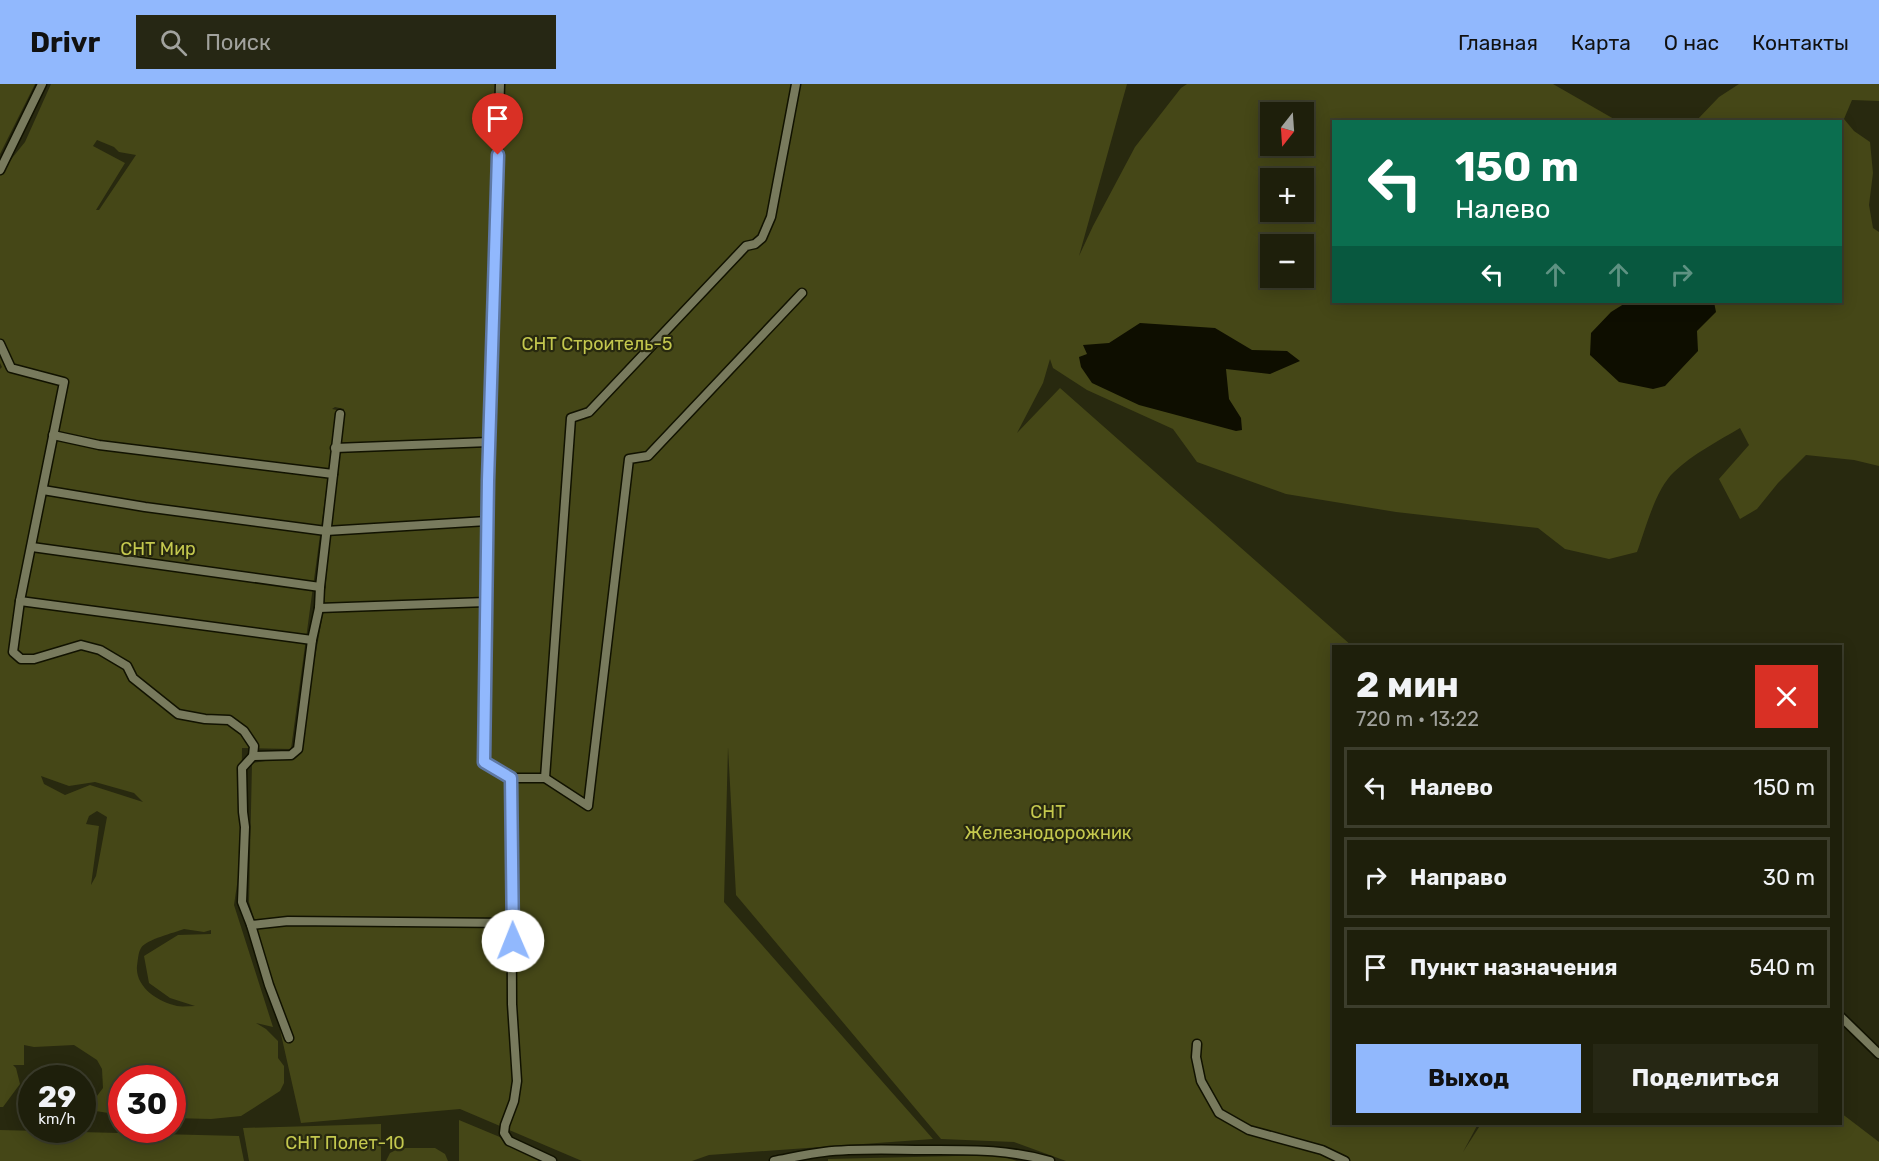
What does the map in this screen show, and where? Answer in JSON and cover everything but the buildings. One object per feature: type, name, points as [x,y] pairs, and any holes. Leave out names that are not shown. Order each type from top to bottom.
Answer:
[{"type":"street","points":[[0,170],[42,84]]},
{"type":"street","points":[[500,84],[487,521],[484,762],[511,778],[545,778],[588,806],[629,459],[648,456],[802,293]]},
{"type":"street","points":[[545,778],[571,418],[590,412],[746,246],[755,244],[762,238],[771,217],[796,84]]},
{"type":"street","points":[[0,344],[11,368],[64,382],[20,601],[13,652],[21,659],[34,659],[81,645],[100,650],[127,666],[133,678],[178,714],[205,719],[229,720],[244,731],[255,746],[253,756],[242,768],[245,827],[242,902],[269,986],[289,1038]]},
{"type":"street","points":[[253,756],[291,756],[298,749],[312,640],[319,608],[340,414]]},
{"type":"street","points":[[52,435],[99,445],[333,474]]},
{"type":"street","points":[[335,448],[489,442]]},
{"type":"street","points":[[43,490],[146,507],[326,531],[487,521]]},
{"type":"street","points":[[32,547],[320,587]]},
{"type":"street","points":[[20,601],[312,640]]},
{"type":"street","points":[[319,608],[486,602]]},
{"type":"street","points":[[511,778],[512,1004],[517,1081],[514,1101],[504,1133],[509,1141],[552,1161]]},
{"type":"street","points":[[251,925],[288,921],[513,923]]},
{"type":"street","points":[[1842,1019],[1879,1054]]},
{"type":"street","points":[[1197,1044],[1196,1057],[1201,1081],[1220,1113],[1250,1130],[1322,1150],[1345,1161]]},
{"type":"street","points":[[774,1161],[825,1152],[995,1150],[1025,1154],[1050,1161]]},
{"type":"green space","points":[[0,84],[35,84],[0,154]]},
{"type":"green space","points":[[51,84],[1127,84],[1079,256],[1135,147],[1181,88],[1187,84],[1553,84],[1614,120],[1332,120],[1332,303],[1842,303],[1842,120],[1697,120],[1719,97],[1739,84],[1879,84],[1879,101],[1852,100],[1844,119],[1854,131],[1870,142],[1873,173],[1869,205],[1873,228],[1879,232],[1879,466],[1854,460],[1806,455],[1778,483],[1757,509],[1740,519],[1719,479],[1749,445],[1740,428],[1697,454],[1674,472],[1656,499],[1637,552],[1609,559],[1565,549],[1538,528],[1396,512],[1286,494],[1197,462],[1173,429],[1087,390],[1053,368],[1050,359],[1043,383],[1017,433],[1060,388],[1351,645],[1332,645],[1332,1125],[1477,1125],[1463,1152],[1480,1125],[1842,1125],[1842,1114],[1879,1142],[1879,1161],[1066,1161],[1014,1142],[941,1139],[736,895],[728,747],[724,902],[933,1139],[709,1155],[692,1161],[582,1161],[460,1109],[301,1123],[258,932],[249,902],[252,763],[297,756],[322,619],[344,409],[335,407],[332,409],[337,410],[291,749],[242,748],[241,857],[234,905],[273,1027],[256,1023],[278,1041],[278,1058],[284,1066],[284,1083],[280,1091],[241,1116],[186,1118],[186,1065],[108,1065],[108,1113],[96,1111],[96,1096],[103,1088],[102,1069],[97,1060],[74,1045],[34,1047],[24,1045],[24,1065],[13,1065],[18,1076],[18,1087],[3,1107],[0,1107],[0,369],[2,367],[0,363],[0,173],[25,142]],"holes":[[[97,140],[114,147],[119,152],[136,155],[99,210],[96,210],[125,163],[93,146]],[[41,776],[69,786],[95,782],[134,793],[143,802],[90,785],[65,795],[44,784]],[[97,811],[107,817],[96,876],[91,885],[99,826],[86,824],[89,816]],[[184,929],[204,932],[211,930],[211,934],[178,935],[144,956],[149,983],[170,998],[195,1006],[177,1006],[155,997],[144,987],[137,974],[141,948],[149,942]]]},
{"type":"green space","points":[[459,1120],[557,1161],[459,1161]]},
{"type":"green space","name":"СНТ Полет-10","points":[[381,1124],[381,1161],[249,1161],[243,1128]]},
{"type":"green space","points":[[0,1130],[18,1130],[18,1143],[96,1143],[96,1132],[108,1133],[108,1143],[186,1143],[186,1135],[239,1136],[244,1161],[0,1161]]},
{"type":"green space","points":[[400,1148],[435,1148],[445,1154],[448,1161],[386,1161],[390,1153]]},
{"type":"green space","points":[[998,1155],[1017,1161],[828,1161],[828,1159]]},
{"type":"shaded area","points":[[1625,303],[1714,303],[1716,312],[1697,331],[1698,351],[1665,386],[1653,389],[1619,382],[1590,355],[1591,333],[1611,312]]},
{"type":"shaded area","points":[[1140,323],[1215,328],[1252,350],[1287,351],[1300,361],[1270,374],[1226,369],[1229,399],[1241,418],[1242,430],[1236,431],[1139,405],[1092,383],[1081,367],[1079,357],[1087,354],[1083,345],[1109,343]]},
{"type":"route","points":[[498,155],[487,521],[484,762],[511,778],[513,941]]},
{"type":"park label","name":"СНТ Строитель-5","points":[[597,344]]},
{"type":"park label","name":"СНТ Мир","points":[[158,549]]},
{"type":"park label","name":"СНТ Железнодорожник","points":[[1048,822]]}]
